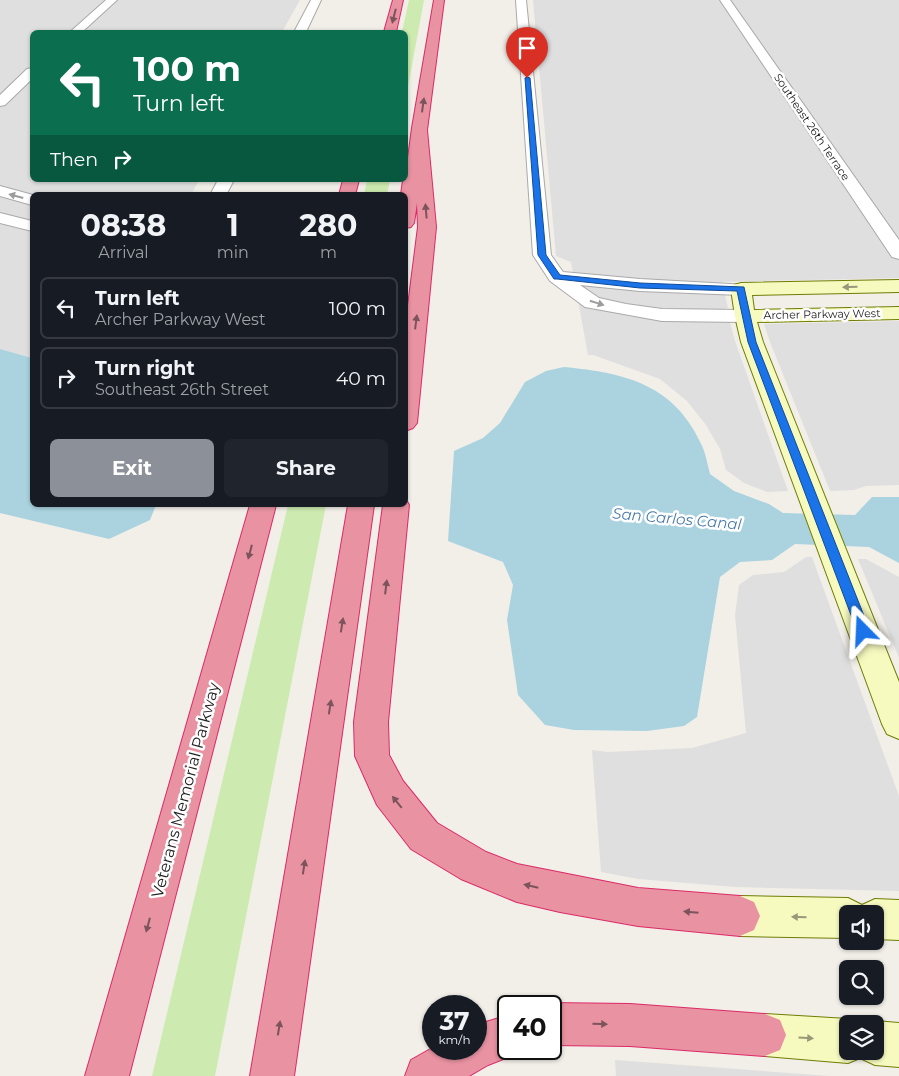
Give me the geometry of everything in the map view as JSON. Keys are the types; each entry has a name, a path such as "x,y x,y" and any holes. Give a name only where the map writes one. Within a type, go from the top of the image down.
{"highway":[{"path":"390,30 398,0"},
{"path":"408,203 439,0"},
{"path":"408,396 427,227 420,128"},
{"name":"Veterans Memorial Parkway","path":"107,1076 262,507"},
{"path":"272,1076 361,507"},
{"path":"396,507 371,722 372,756 390,793 424,836 474,866 517,882 560,893 638,907 740,916"},
{"path":"562,1024 630,1025 765,1035"},
{"path":"427,1076 454,1060"}],"street":[{"path":"78,30 112,0"},
{"path":"301,30 316,0"},
{"path":"521,0 542,255 557,277"},
{"name":"Southeast 26th Terrace","path":"726,0 899,253"},
{"path":"0,102 30,74"},
{"path":"0,192 30,200"},
{"path":"0,218 30,226"},
{"name":"Archer Parkway West","path":"557,277 640,285 741,289 899,286"},
{"name":"Archer Parkway West","path":"557,277 592,303 662,315 745,316 899,313"},
{"path":"741,289 745,316 752,342 899,724"},
{"path":"740,916 839,918"},
{"path":"884,919 899,920"},
{"path":"765,1035 839,1040"},
{"path":"884,1044 899,1045"}],"shaded area":[{"path":"0,0 300,0 283,30 30,30 30,182 198,182 193,192 30,192 30,357 0,349"},
{"path":"533,0 899,0 899,278 722,282 728,308 725,308 735,341 788,491 767,492 744,483 726,470 720,449 706,425 687,401 660,379 593,355 588,355 571,262 556,256"},
{"path":"899,321 899,485 866,486 854,490 830,491 764,324"},
{"path":"806,557 812,557 899,796 899,891 735,887 638,879 601,872 592,750 608,752 692,748 746,733 735,615 739,585 753,575 784,572"},
{"path":"858,559 866,559 899,577 899,658"},
{"path":"615,1060 830,1076 616,1076"}],"green space":[{"path":"409,0 424,0 408,87 408,30 402,30"},
{"path":"367,182 390,182 388,192 365,192"},
{"path":"288,507 326,507 215,1076 152,1076"}],"water":[{"path":"0,349 30,357 30,507 155,507 150,520 109,539 0,513"},
{"name":"San Carlos Canal","path":"564,367 608,373 629,379 647,386 664,396 679,410 692,427 703,448 710,474 734,491 769,504 783,513 855,515 872,497 899,497 899,563 869,547 795,544 772,560 740,562 720,577 697,717 684,726 647,731 574,730 545,725 518,695 507,620 513,585 503,562 448,541 454,451 483,438 500,423 525,382 546,371"}],"route":[{"path":"527,78 542,255 557,277 640,285 741,289 745,316 752,342 863,631"}]}
